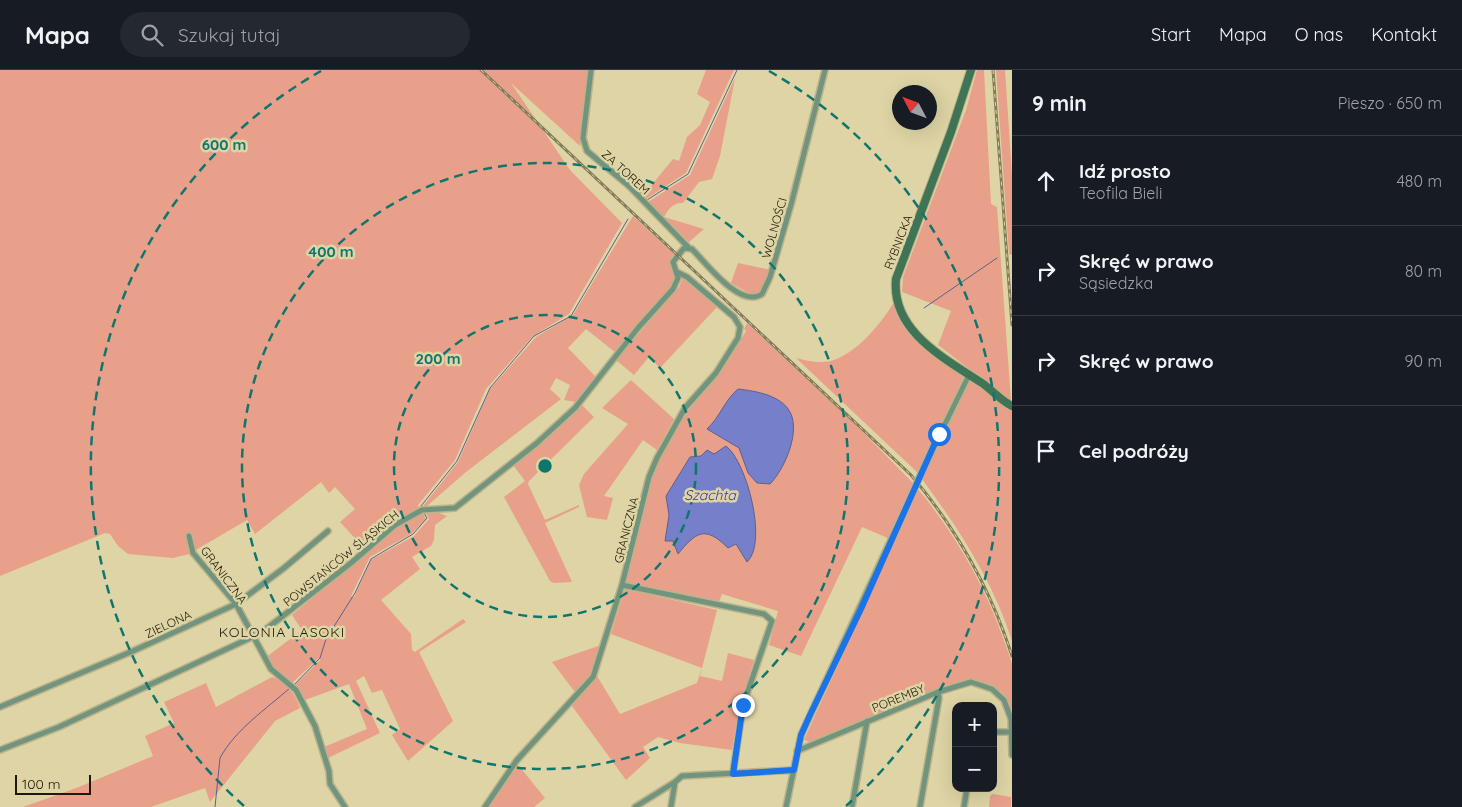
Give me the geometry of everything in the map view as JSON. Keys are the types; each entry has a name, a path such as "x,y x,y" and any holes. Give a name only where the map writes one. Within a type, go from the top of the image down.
{"street":[{"name":"ZA TOREM","path":"591,70 583,138 587,150 629,186 686,247"},
{"name":"WOLNOŚCI","path":"686,247 725,284 744,295 758,297 765,291 802,166 825,70"},
{"name":"RYBNICKA","path":"971,70 951,132 896,279 896,302 916,336 1012,406"},
{"name":"POWSTAŃCÓW ŚLĄSKICH","path":"0,750 59,727 252,637 294,609 395,524 422,510 455,508 552,430 575,408 638,328 673,289 678,278 673,262 686,247"},
{"name":"GRANICZNA","path":"485,807 517,760 593,677 622,585 649,477 657,458 685,408 716,373 740,334 739,324 734,317 687,277 677,272"},
{"path":"786,807 799,742 810,715 893,538 923,469 969,375"},
{"name":"ZIELONA","path":"0,707 124,655 236,604 284,568 328,531"},
{"name":"GRANICZNA","path":"189,536 193,553 236,604 252,637 271,669 296,690 315,726 329,771 330,784 345,807"},
{"path":"622,585 764,614 772,621 743,705 733,774"},
{"path":"938,692 971,682 992,689 1000,695 1007,706 1011,719 1012,755"},
{"name":"POREMBY","path":"798,751 858,724 938,692 939,698 920,807"},
{"path":"852,807 867,721"},
{"path":"858,724 866,731"},
{"path":"997,732 1011,732"},
{"path":"799,742 813,744"},
{"path":"635,807 682,776 689,774 733,774 794,770"},
{"path":"671,807 675,782"},
{"path":"964,807 966,792"}],"shaded area":[{"path":"0,70 589,70 580,146 511,83 570,170 622,223 569,314 533,336 486,389 455,460 418,505 419,508 399,519 364,548 340,522 355,509 335,487 329,493 321,482 255,534 247,520 189,554 173,558 128,554 118,546 110,534 105,533 0,576"},
{"path":"706,70 734,70 686,173 646,199 632,185 650,187 673,159 679,161 687,137 700,125 710,102 697,94"},
{"path":"977,70 984,70 991,204 997,207 1011,401 938,345 951,311 902,292 903,277 966,110"},
{"path":"996,70 1005,70 1012,175 1012,255 1009,254"},
{"path":"735,78 720,156 712,179 699,182 683,203 672,207 664,217 704,229 689,242 648,202 690,175"},
{"path":"633,216 674,254 669,261 675,279 666,294 616,353 586,329 568,348 596,377 576,402 564,400 570,385 556,378 550,389 561,399 466,472 427,506 423,506 458,462 490,389 536,337 573,315"},
{"path":"738,263 771,270 760,293 752,295 731,283"},
{"path":"683,278 718,306 660,368 649,357 634,375 616,360 679,287"},
{"path":"894,302 903,325 911,336 964,376 918,473 796,358 820,362 842,357 872,332"},
{"path":"747,323 855,424 914,484 890,539 862,527 801,656 769,645 778,611 722,594 719,602 627,583 626,577 652,473 680,421 727,363 746,331 744,329"},
{"path":"971,379 1012,410 1012,641 995,597 974,556 922,479 939,440"},
{"path":"631,380 674,419 657,450 643,440 604,496 613,498 607,520 587,517 579,485 584,474 628,424 602,408"},
{"path":"581,404 594,417 528,484 545,520 579,505 579,507 545,523 572,582 554,583 550,581 504,497 525,481 513,465 571,416"},
{"path":"917,488 943,522 967,559 987,598 1012,664 1012,710 1003,693 988,684 970,679 941,687 810,742 804,740"},
{"path":"431,510 447,516 435,525 434,540 431,546 412,557 420,569 381,600 411,634 412,650 415,652 463,619 466,622 419,652 453,721 408,761 392,735 400,729 382,690 372,693 364,676 356,681 380,733 328,758 324,747 367,729 349,684 305,700 294,686 320,660 320,657 291,684 271,668 265,658 302,630 292,615 397,527 423,513 426,519 411,534 370,557 351,596 354,597 371,560 414,536 429,519 426,512"},
{"path":"625,589 717,610 700,676 722,681 728,653 754,660 740,704 732,750 680,743 658,737 643,747 650,758 626,780 572,706 597,676 620,714 697,683 702,668 611,634"},
{"path":"601,645 590,679 586,685 575,692 552,662"},
{"path":"272,677 286,685 300,708 275,721 210,802 205,788 151,807 23,807 79,787 153,756 145,736 174,723 164,702 206,683 216,707"},
{"path":"519,766 545,798 534,807 489,807 503,781"},
{"path":"993,794 1011,797 1011,807 989,807 990,796"}],"water":[{"path":"738,389 774,398 786,406 793,420 792,440 789,450 781,470 770,484 757,483 748,473 739,448 707,429"},
{"name":"Szachta","path":"726,446 734,455 741,468 752,503 756,538 753,552 747,562 736,544 728,548 713,536 701,534 690,541 678,554 673,541 665,541 669,515 666,496 690,457 701,456 707,450 714,454"}],"waterway":[{"path":"647,200 688,174 737,70"},
{"path":"422,508 421,506 457,461 490,388 534,336 571,316 628,219"},
{"path":"924,308 997,258"},
{"path":"294,685 320,658 326,639 355,593 371,559 413,534 427,518 424,513"},
{"path":"215,807 220,758 226,748 242,729 290,688"}],"railway":[{"path":"481,70 911,475 943,516 983,584 994,607 1012,656"},
{"path":"993,70 1012,325"}],"district":[{"name":"KOLONIA LASOKI","path":"282,632"}],"route":[{"path":"743,705 733,774 786,769 794,770 801,735 861,609 939,434"}]}
